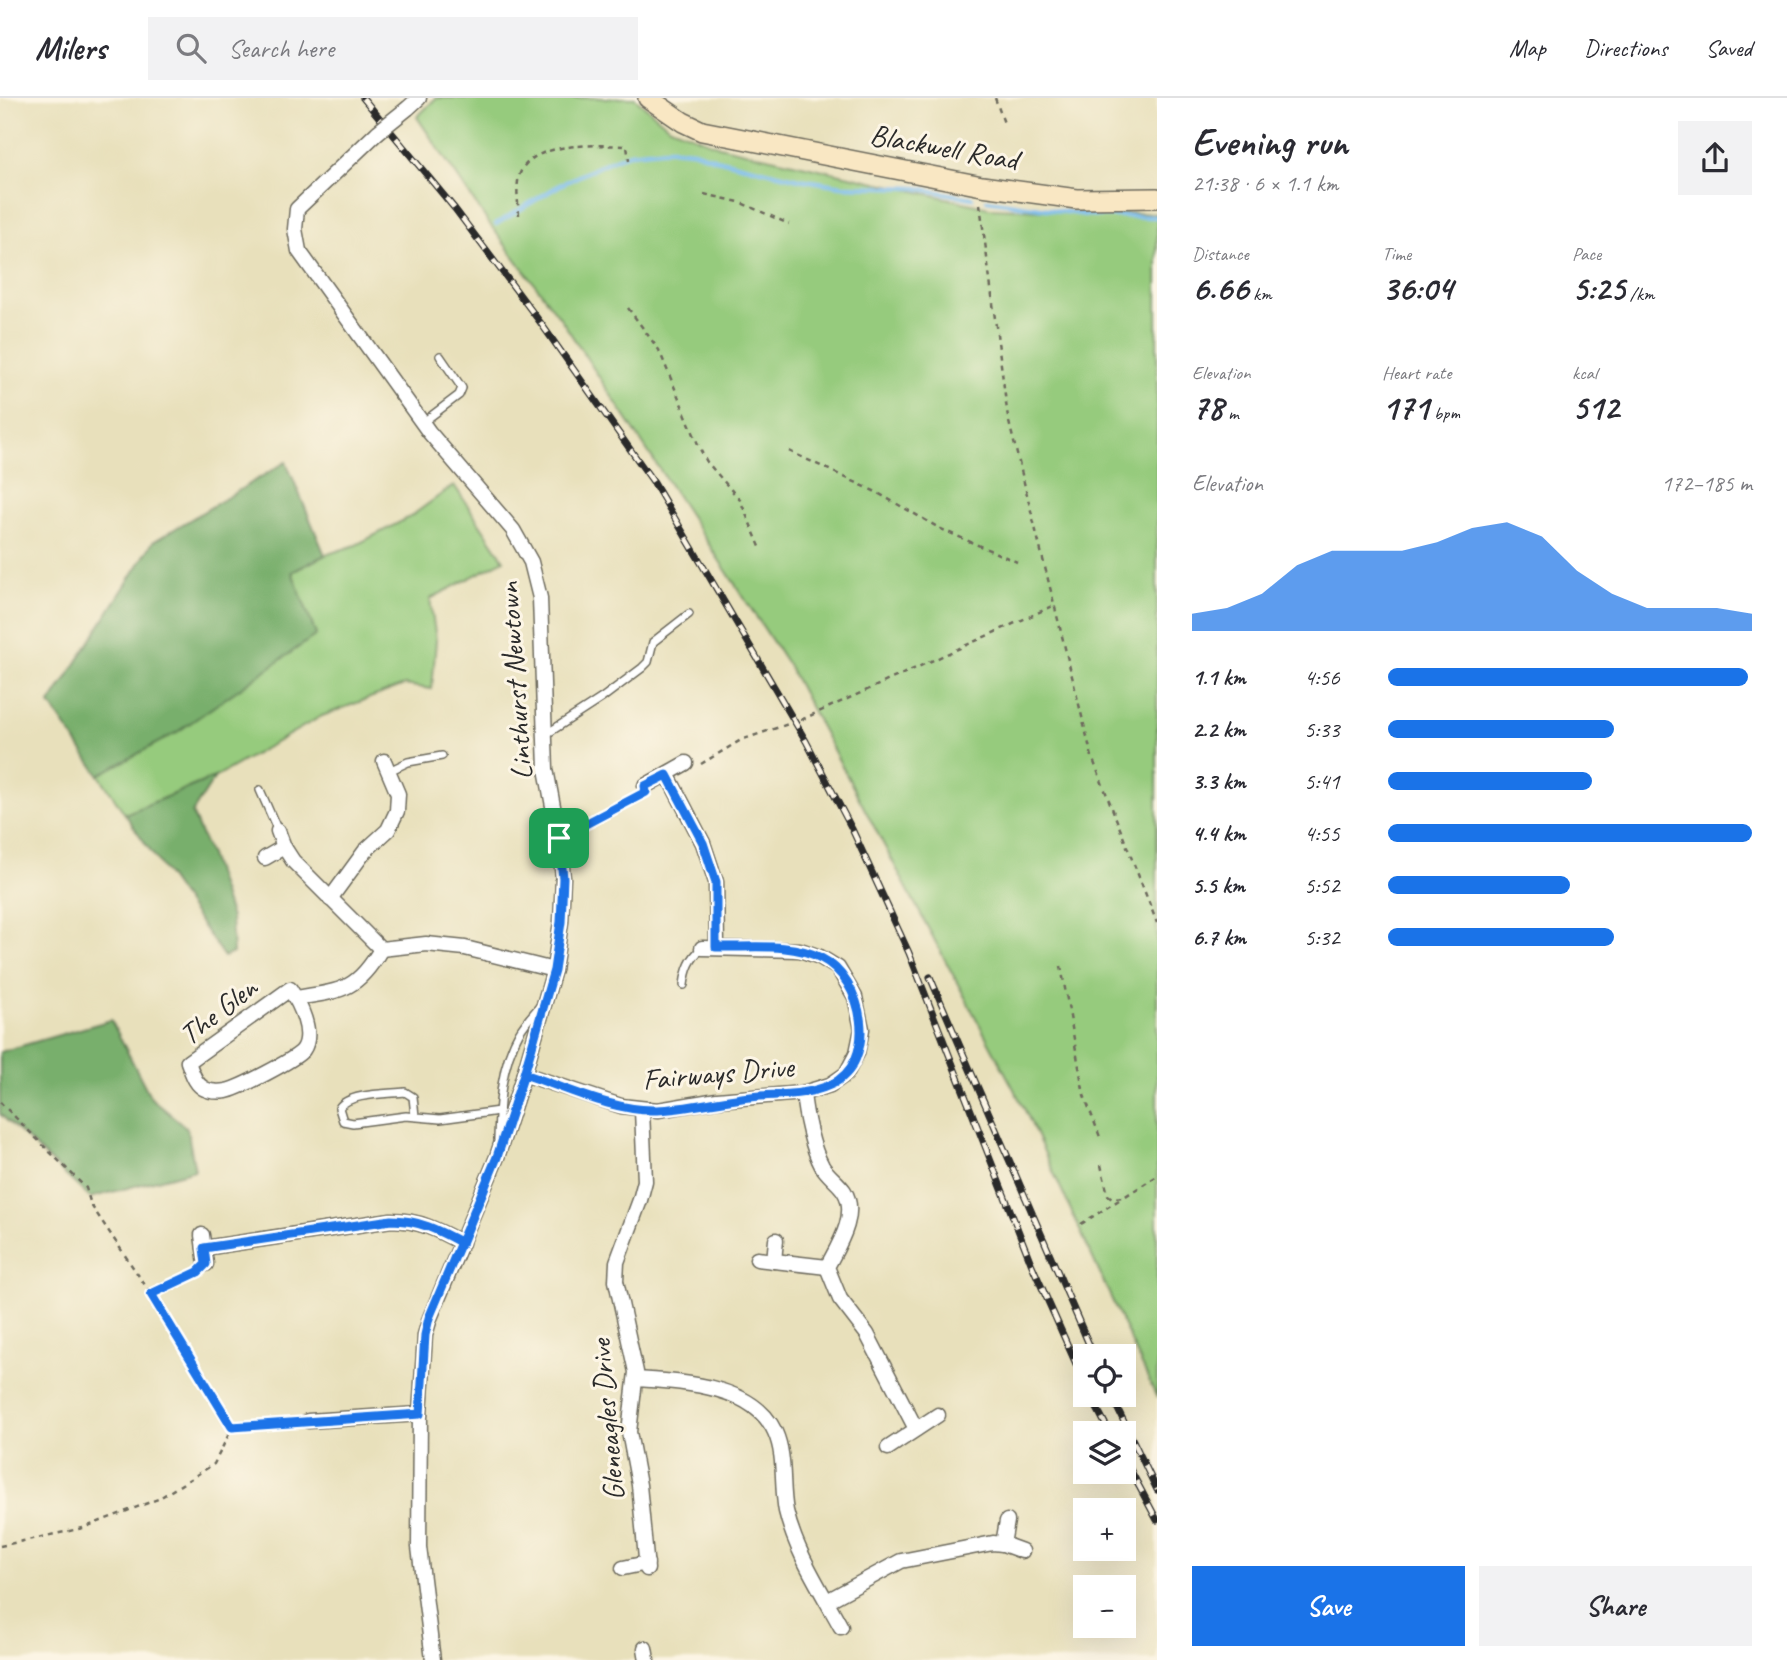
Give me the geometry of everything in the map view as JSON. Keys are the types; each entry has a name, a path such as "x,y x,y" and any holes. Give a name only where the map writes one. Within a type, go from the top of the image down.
{"street":[{"name":"Blackwell Road","path":"648,98 683,122 702,131 982,186 1077,199 1157,198"},
{"name":"Linthurst Newtown","path":"413,103 378,132 297,209 295,229 299,251 422,422 513,530 531,562 540,597 546,769 559,838 563,878 561,922 554,970 524,1074 497,1157 429,1318 425,1335 420,1414 419,1547 433,1660"},
{"path":"645,786 686,763"},
{"path":"330,899 365,851 388,830 397,811 398,794 387,766"},
{"path":"667,775 703,843 716,882 709,948"},
{"path":"278,831 293,861 381,949 426,944 465,948 554,970"},
{"path":"265,858 284,847"},
{"name":"Fairways Drive","path":"524,1074 621,1107 658,1110 717,1100 803,1093 830,1085 846,1074 858,1053 862,1029 855,997 838,968 820,957 800,950 709,948"},
{"name":"The Glen","path":"295,998 346,987 360,979 381,949"},
{"name":"The Glen","path":"290,989 295,998 305,1022 307,1039 303,1050 229,1091 208,1091 201,1087 188,1062 290,989"},
{"path":"803,1093 820,1163 827,1175 844,1191 849,1206 842,1240 827,1266"},
{"name":"Gleneagles Drive","path":"623,1568 647,1566 639,1485 629,1432 636,1379 616,1281 617,1262 645,1181 642,1110"},
{"path":"206,1264 203,1242 391,1220 407,1220 427,1225 462,1243"},
{"path":"774,1261 776,1240"},
{"path":"757,1259 827,1266"},
{"path":"827,1266 840,1299 867,1334 916,1429"},
{"path":"636,1379 684,1382 721,1391 737,1397 761,1414 775,1432 781,1457 786,1511 800,1553 841,1627"},
{"path":"308,1421 420,1414"},
{"path":"888,1448 937,1415"},
{"path":"1003,1544 1007,1521"},
{"path":"827,1601 901,1561 993,1543 1023,1551"}],"lane":[{"path":"422,422 459,395 461,388 440,356"},
{"path":"545,735 642,668 648,662 653,642 689,614"},
{"path":"387,766 442,756"},
{"path":"260,790 278,831"},
{"path":"684,985 686,969 693,956 709,948"},
{"path":"497,1157 504,1073 519,1032 545,997"},
{"path":"415,1116 413,1097 405,1092 350,1098 339,1108 340,1118 347,1123 415,1116 440,1119 499,1111"}],"path":[{"path":"995,98 1004,126"},
{"path":"519,215 521,172 531,157 546,150 606,145 627,146 629,161"},
{"path":"982,186 979,199 1008,418 1092,757 1157,923"},
{"path":"704,194 739,202 789,224"},
{"path":"628,308 659,350 700,449 707,462 740,500 761,549"},
{"path":"789,451 876,492 941,529 1017,562"},
{"path":"686,763 691,770 741,740 810,716 1055,605"},
{"path":"559,838 646,792 645,786"},
{"path":"1061,966 1084,1095 1100,1136"},
{"path":"0,1102 86,1188 91,1205 151,1294 232,1427"},
{"path":"1101,1165 1108,1195 1112,1198 1124,1197 1157,1176"},
{"path":"1081,1224 1119,1200"},
{"path":"151,1294 198,1272 206,1264"},
{"path":"232,1427 308,1421"},
{"path":"0,1546 83,1528 158,1499 214,1464 232,1427"}],"green space":[{"path":"436,98 635,98 668,126 719,146 989,208 1157,214 1157,1398 1136,1352 1136,1344 1132,1344 1024,1108 788,665 561,319 488,222 417,117"},
{"path":"286,462 325,555 292,572 316,635 176,733 99,775 50,704 153,542"},
{"path":"454,485 504,560 430,599 436,640 432,689 404,685 322,716 215,777 125,814 99,775 316,635 292,572 325,555 356,545 410,517"},
{"path":"215,777 192,813 210,855 231,918 233,953 224,957 125,814"},
{"path":"111,1020 151,1098 187,1128 195,1170 90,1198 0,1114 0,1052"}],"waterway":[{"path":"496,224 560,185 610,161 630,153 670,149 693,151 799,179 842,186 916,188 972,198"},
{"path":"987,200 1086,215 1157,217"}],"railway":[{"path":"363,98 455,209 540,322 654,483 806,741 852,829 909,953 1031,1263 1073,1357"},
{"path":"930,977 1089,1344"},
{"path":"1096,1407 1104,1421"},
{"path":"1117,1407 1157,1490"},
{"path":"1136,1481 1157,1520"}],"route":[{"path":"559,838 563,878 561,922 554,970 497,1157 462,1243 427,1225 407,1220 391,1220 204,1248 206,1264 198,1272 151,1294 232,1427 420,1414 425,1335 429,1318 462,1243 497,1157 524,1074 621,1107 658,1110 717,1100 803,1093 830,1085 846,1074 858,1053 862,1029 860,1013 855,997 838,968 820,957 800,950 716,947 716,882 703,843 667,775 645,786 646,792 559,838"}]}
